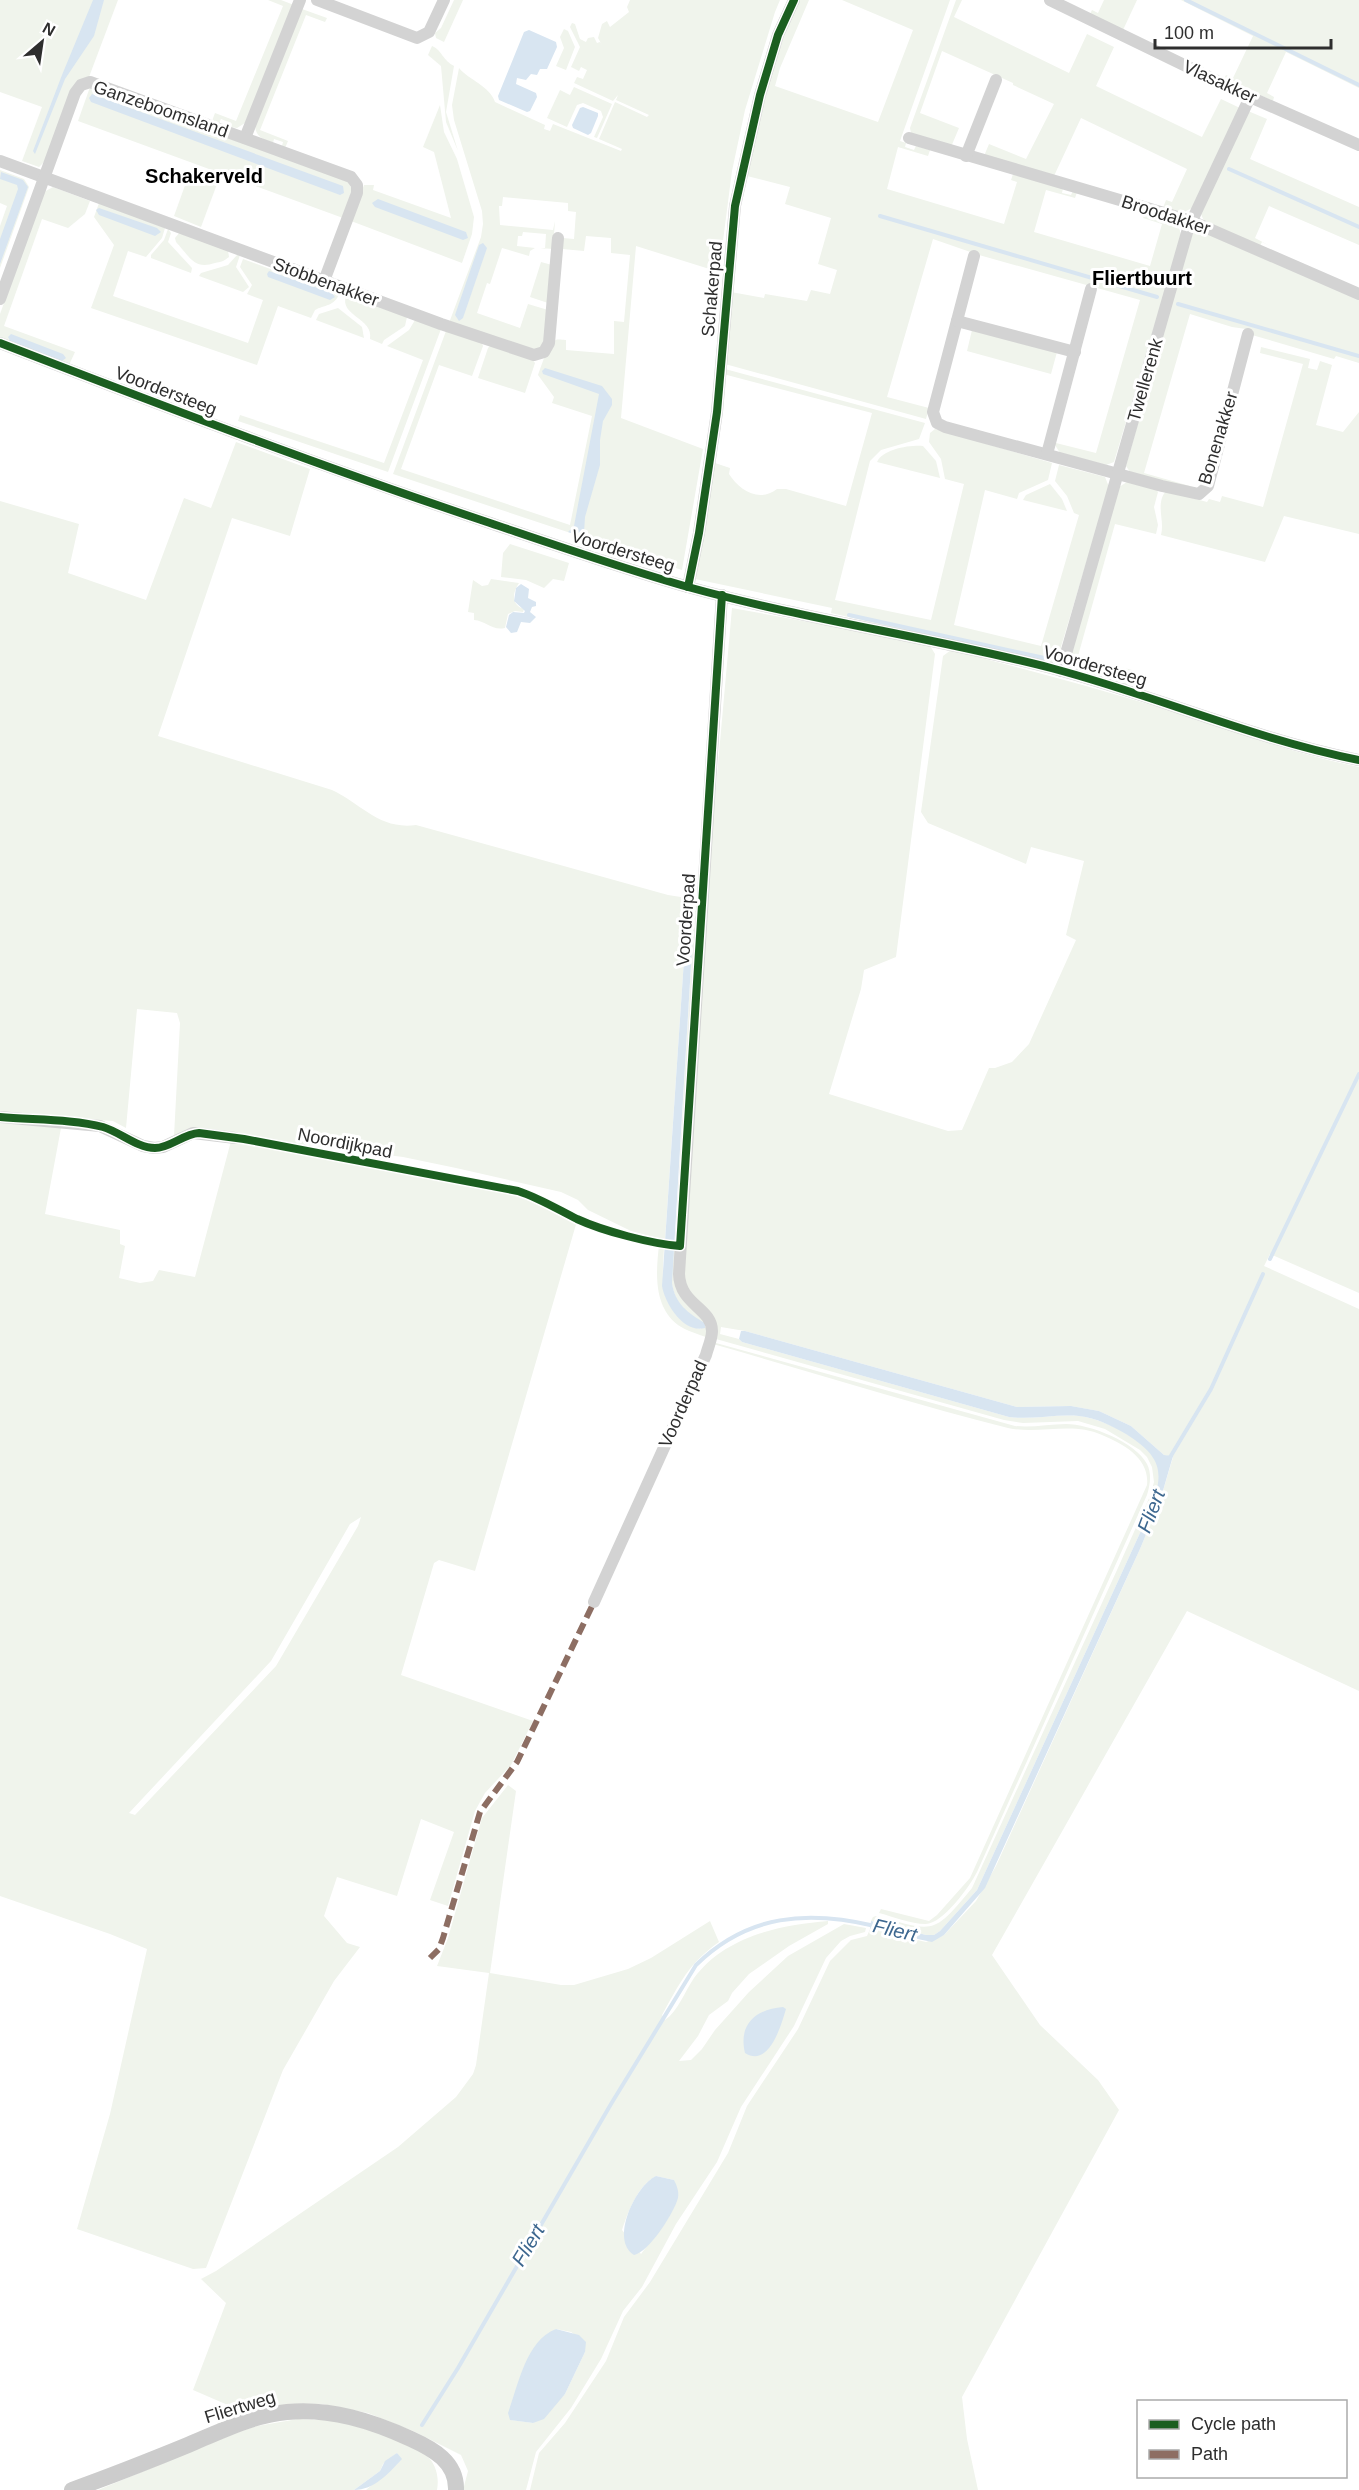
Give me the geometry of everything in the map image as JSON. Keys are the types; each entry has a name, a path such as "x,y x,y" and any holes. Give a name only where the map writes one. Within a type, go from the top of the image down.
{"main road":[{"name":"Fliertweg","path":"72,2490 245,2421 285,2412 313,2411 373,2422 431,2448 442,2456 450,2468 456,2482 456,2490"},
{"path":"442,2490 450,2468"}],"street":[{"path":"245,138 300,0"},
{"path":"317,0 417,38 429,32 444,0"},
{"name":"Schakerpad","path":"688,587 717,412 735,206 760,95 778,35 794,0"},
{"name":"Vlasakker","path":"1050,0 1250,97 1359,145"},
{"path":"966,156 996,80"},
{"name":"Ganzeboomsland","path":"0,299 75,93 87,83 99,84 347,175 355,182 356,196 324,281"},
{"name":"Twellerenk","path":"1061,671 1191,220 1250,97"},
{"name":"Broodakker","path":"909,138 1191,220 1359,294"},
{"name":"Stobbenakker","path":"0,161 441,324 537,355 545,351 549,343 558,237"},
{"name":"Bonenakker","path":"974,256 933,412 935,420 941,426 1195,494 1204,492 1208,486 1248,334"},
{"path":"1047,454 1091,289"},
{"path":"957,321 1075,352"},
{"name":"Voordersteeg","path":"0,343 375,485 574,552 688,587 940,641 1061,671 1316,751 1359,760"},
{"name":"Voorderpad","path":"594,1602 706,1355 712,1335 708,1318 685,1296 680,1287 679,1274 722,595"},
{"path":"0,1118 100,1126 143,1146 154,1148 163,1147 193,1133 235,1138"}],"shaded area":[{"path":"0,0 118,0 89,77 45,161 39,167 22,161 42,107 0,92"},
{"path":"268,0 281,0 294,5 245,123 237,128 230,127 231,123 221,119 219,123 212,121 215,113 236,121 283,6"},
{"path":"454,0 463,0 444,42 436,38 435,33 441,28"},
{"path":"630,0 780,0 745,110 732,171 719,272 636,246 621,418 703,449 682,570 393,474 446,331 482,343 483,346 472,376 439,365 401,469 570,525 592,416 552,403 554,397 538,375 548,350 557,340 566,340 566,350 614,354 614,321 624,322 630,255 611,253 611,238 586,236 584,251 562,249 563,238 574,239 576,212 568,211 568,203 503,197 502,206 499,206 500,225 553,230 555,221 553,249 545,248 546,234 523,232 522,236 518,236 517,246 535,248 530,251 529,256 502,248 477,313 520,328 528,304 548,310 545,343 538,350 449,323 481,237 483,224 482,211 454,120 452,105 459,68 484,87 495,102 545,125 544,129 550,131 553,124 621,151 622,149 599,139 615,102 647,117 649,115 616,100 618,95 613,101 574,83 577,77 583,79 587,70 581,67 579,71 571,67 580,47 570,27 572,23 575,24 580,39 586,42 588,38 594,37 597,43 600,42 602,45 598,38 602,24 607,21 610,27 629,12 627,7"},
{"path":"799,0 809,0 780,68 775,86 878,122 913,30 842,0 950,0 900,141 906,143 905,147 914,150 916,146 930,150 928,156 898,147 887,189 1004,224 1017,182 1011,180 1013,174 1063,188 1062,193 1071,195 1073,191 1077,192 1075,198 1046,190 1034,232 1150,266 1162,224 1143,218 1146,212 1169,219 1178,226 1181,237 1114,462 1106,465 1060,453 1055,445 1056,443 1096,453 1140,300 979,255 933,239 887,397 929,408 926,419 725,364 731,292 764,298 765,294 807,301 811,290 830,294 837,270 818,264 831,218 785,204 790,187 747,176 775,64"},
{"path":"956,0 962,0 954,17 1069,73 1087,34 1114,47 1096,86 1202,137 1221,99 1240,108 1192,208 1182,213 1163,208 1166,200 1172,202 1187,169 1081,118 1054,176 984,156 989,144 1026,159 1054,104 942,51 920,113 959,128 951,147 911,133 910,128"},
{"path":"1104,0 1137,0 1123,30 1090,14 1092,10 1098,13"},
{"path":"1181,0 1359,0 1359,88 1286,52 1267,93 1274,97 1273,101 1224,79 1226,75 1233,78 1253,36"},
{"path":"302,9 327,18 325,22 306,15 260,130 288,141 285,148 282,146 283,142 274,139 273,143 261,137 255,126"},
{"path":"564,29 568,31 575,47 566,70 556,66 564,48 560,37"},
{"path":"432,46 454,66 446,112 458,151 446,122 441,66 428,55"},
{"path":"90,87 347,180 352,189 343,218 78,121"},
{"path":"574,87 612,104 597,138 594,137 603,117 601,111 583,103 577,105 567,127 547,118 560,90 570,95"},
{"path":"440,105 444,132 457,159 474,217 472,234 462,263 351,221 364,185 374,185 373,190 451,218 434,152 423,147"},
{"path":"1248,111 1267,119 1250,159 1359,207 1359,245 1269,206 1255,238 1272,247 1262,242 1260,246 1204,221 1200,212"},
{"path":"192,166 220,176 201,227 174,216"},
{"path":"0,170 24,179 29,187 0,268 0,226 7,206 0,203"},
{"path":"53,187 90,201 85,214 68,228 42,219 4,326 75,352 69,365 0,338 0,314 44,192"},
{"path":"99,203 165,228 162,238 146,257 128,251 113,296 248,343 263,300 247,294 252,285 240,267 243,259 339,294 332,303 315,310 311,318 278,306 257,365 91,308 114,245 94,217"},
{"path":"168,229 171,233 168,242 192,268 191,273 151,258 164,240"},
{"path":"1199,229 1359,298 1359,363 1336,356 1334,359 1252,335 1253,330 1232,327 1190,314 1144,473 1190,486 1190,488 1130,472 1126,466 1191,235"},
{"path":"180,232 228,250 229,257 208,265 193,261 176,242 175,238"},
{"path":"238,254 240,255 236,267 249,287 243,292 199,276 201,273 228,265"},
{"path":"541,262 552,265 548,303 530,297"},
{"path":"349,295 407,317 405,326 384,340 382,344 370,339 367,326 347,308 346,296"},
{"path":"338,308 362,327 364,338 316,320 319,314"},
{"path":"415,320 441,329 388,472 238,421 240,415 384,463 423,360 387,346 409,330"},
{"path":"972,330 1057,352 1051,374 967,351"},
{"path":"491,345 532,359 535,363 525,393 478,378"},
{"path":"1261,347 1310,359 1308,368 1317,370 1320,361 1332,365 1316,425 1343,432 1359,412 1359,534 1284,516 1265,562 1161,535 1161,501 1166,491 1207,502 1209,499 1220,502 1222,496 1263,507 1303,364 1260,353"},
{"path":"725,369 925,423 919,439 881,450 870,461 835,600 931,620 964,484 945,479 941,459 929,442 930,433 935,429 1052,463 1048,480 1019,493 1017,499 985,490 954,625 1041,646 1079,515 1074,513 1067,496 1055,481 1059,465 1105,477 1109,487 1057,660 1048,663 831,613 832,608 695,579 715,463 730,468 729,474 733,480 750,493 763,495 777,489 786,489 846,506 872,413 727,375 724,374"},
{"path":"236,442 310,469 290,536 232,518 158,736 332,790 371,815 391,824 416,825 668,895 700,900 675,1243 693,930 686,930 665,1240 631,1231 588,1210 578,1200 561,1192 456,1168 403,1157 299,1144 213,1129 195,1129 174,1136 180,1023 177,1013 137,1009 126,1128 113,1121 0,1113 0,501 79,524 68,573 146,600 184,498 211,508"},
{"path":"923,446 936,461 940,478 877,462 890,451 904,447"},
{"path":"1127,482 1156,489 1158,492 1154,507 1158,525 1156,534 1115,524 1078,656 1132,670 1128,686 1073,669 1069,660 1119,487"},
{"path":"1050,484 1062,499 1067,511 1023,500 1026,495"},
{"path":"510,544 569,563 564,581 553,579 544,588 526,580 501,577 503,553"},
{"path":"491,579 519,583 514,598 517,605 524,609 523,612 515,611 508,614 505,628 496,628 474,620 474,613 468,612 473,580 482,586 488,585"},
{"path":"732,608 929,644 935,654 896,957 864,970 861,989 829,1094 948,1131 962,1130 989,1068 1012,1062 1029,1044 1076,940 1066,935 1084,861 1031,847 1026,864 928,823 921,812 943,656 951,650 1029,670 1158,707 1283,747 1359,767 1359,1293 1270,1254 1264,1266 1359,1309 1359,1691 1187,1611 992,1955 1040,2025 1098,2080 1119,2110 962,2397 967,2439 978,2490 530,2490 539,2453 565,2423 606,2361 624,2317 650,2282 728,2153 747,2106 798,2029 830,1961 851,1940 867,1936 870,1929 926,1942 944,1935 976,1901 996,1866 1140,1549 1160,1501 1173,1457 1164,1455 1131,1426 1099,1411 1071,1406 1017,1407 745,1331 721,1327 720,1334 742,1342 1009,1417 1079,1416 1100,1421 1136,1440 1154,1457 1158,1466 1159,1483 1150,1511 977,1890 934,1935 871,1921 876,1916 921,1927 931,1926 948,1915 972,1888 1117,1570 1154,1482 1152,1467 1147,1457 1140,1450 1105,1429 1078,1421 1023,1423 1004,1420 716,1339 689,1294 682,1272 708,876"},
{"path":"0,1123 61,1128 45,1214 120,1230 120,1244 125,1246 119,1278 140,1283 153,1281 159,1270 195,1277 231,1141 513,1192 541,1202 577,1221 475,1571 439,1560 434,1563 401,1675 533,1721 511,1765 485,1793 475,1811 448,1906 430,1900 454,1832 421,1819 397,1896 337,1877 324,1916 347,1943 360,1947 334,1981 283,2070 206,2268 193,2269 77,2229 110,2114 147,1949 0,1896","holes":["361,1517 358,1526 276,1666 135,1815 129,1813 271,1661 350,1524"]},
{"path":"659,1245 664,1247 663,1276 668,1303 681,1318 701,1329 695,1318 680,1304 674,1292 671,1268 675,1248 676,1276 704,1318 708,1338 678,1325 664,1308 657,1277"},
{"path":"713,1344 1015,1426 1066,1424 1087,1427 1133,1448 1149,1468 1150,1480 1147,1495 977,1872 955,1904 932,1923 914,1923 879,1913 881,1909 929,1921 970,1878 1147,1485 1144,1467 1127,1448 1090,1431 1067,1428 1020,1430 1008,1428"},
{"path":"508,1785 516,1791 490,1973 561,1985 574,1985 628,1969 651,1958 710,1921 719,1942 692,1966 662,2015 665,2020 678,2006 694,1978 721,1952 755,1935 791,1926 828,1921 828,1924 789,1946 749,1974 728,2001 709,2015 698,2036 679,2061 691,2060 749,1992 788,1956 844,1924 866,1928 865,1932 841,1941 826,1958 794,2026 741,2107 717,2162 676,2224 642,2287 623,2311 601,2359 571,2408 536,2452 526,2490 463,2490 468,2471 461,2455 413,2431 368,2413 312,2404 218,2424 215,2418 237,2409 193,2390 226,2303 201,2279 398,2147 456,2097 473,2074 489,1973 437,1966 448,1938 482,1818","holes":["656,2176 674,2180 669,2217 641,2254 622,2230 639,2192","556,2329 571,2332 585,2342 585,2352 565,2394 533,2423 511,2420 516,2393 527,2362"]},
{"path":"298,2419 345,2423 371,2430 413,2447 432,2462 437,2474 437,2490 366,2490 401,2460 397,2453 383,2464 380,2471 354,2490 98,2490 236,2433 257,2426"}],"water":[{"path":"93,0 104,0 94,36 65,79 35,154 33,151"},
{"path":"529,30 556,42 557,47 547,69 540,69 537,75 531,74 526,80 517,78 516,84 536,93 537,97 530,111 527,112 499,100 498,96 524,32"},
{"path":"92,94 343,186 344,193 340,195 91,102 89,98"},
{"path":"580,108 598,113 591,133 588,135 573,128 572,125"},
{"path":"1,172 23,180 28,187 0,264 0,239 18,189 17,185 0,179"},
{"path":"378,199 466,232 468,238 463,240 375,207 372,203"},
{"path":"99,208 157,228 161,232 155,236 99,215 96,210"},
{"path":"483,243 487,248 463,318 459,321 455,315 479,245"},
{"path":"269,271 332,293 335,297 330,300 268,277"},
{"path":"11,334 63,354 66,358 62,361 10,341 8,337"},
{"path":"545,368 602,386 612,399 612,405 603,421 600,465 585,517 584,533 587,539 568,532 574,526 599,394 543,374 542,371"},
{"path":"521,584 529,589 528,598 536,602 536,606 532,607 530,612 536,617 530,623 521,622 517,632 511,633 506,627 509,615 513,612 524,613 525,611 514,601 516,588"},
{"path":"690,929 693,932 672,1283 676,1297 683,1307 705,1323 705,1328 697,1329 683,1322 671,1309 662,1286 686,930"},
{"path":"741,1331 1017,1407 1071,1406 1099,1411 1131,1426 1164,1455 1173,1456 1160,1501 1140,1549 985,1888 944,1935 932,1942 870,1929 871,1921 934,1935 977,1890 1150,1511 1158,1486 1157,1466 1147,1450 1138,1442 1098,1420 1070,1416 1009,1417 742,1342 739,1339"},
{"path":"783,2007 786,2009 773,2043 761,2055 753,2056 745,2053 744,2034 751,2020 765,2011"},
{"path":"656,2176 674,2180 678,2189 678,2198 672,2213 660,2231 647,2247 634,2255 627,2248 624,2238 628,2213 641,2190 648,2181"},
{"path":"556,2329 579,2335 586,2342 585,2352 565,2394 544,2419 533,2423 510,2420 508,2413 530,2353 537,2343"},
{"path":"397,2453 402,2459 386,2475 375,2484 354,2490 380,2471 385,2461"}],"waterway":[{"path":"1186,0 1359,85"},
{"path":"1229,169 1359,227"},
{"path":"880,216 1157,297"},
{"path":"1178,304 1359,356"},
{"path":"849,615 1049,659"},
{"name":"Fliert","path":"1270,1259 1359,1074"},
{"name":"Fliert","path":"1169,1459 1211,1389 1263,1274"},
{"name":"Fliert","path":"422,2425 458,2368 611,2104 696,1965 736,1935 780,1920 826,1918 875,1926"}],"marked path":[{"path":"430,1958 439,1949 443,1938 480,1812 517,1762 594,1602"}],"cycle path":[{"path":"688,587 699,533 717,412 735,206 760,95 778,35 794,0"},
{"path":"0,343 367,481 638,572 733,599 1051,668 1281,741 1359,760"},
{"name":"Noordijkpad","path":"0,1117 91,1124 109,1129 135,1143 155,1148 199,1133 244,1139 518,1191 600,1228 642,1240 680,1246 722,595"}],"district":[{"name":"Schakerveld","path":"204,176"},
{"name":"Fliertbuurt","path":"1142,278"}]}
